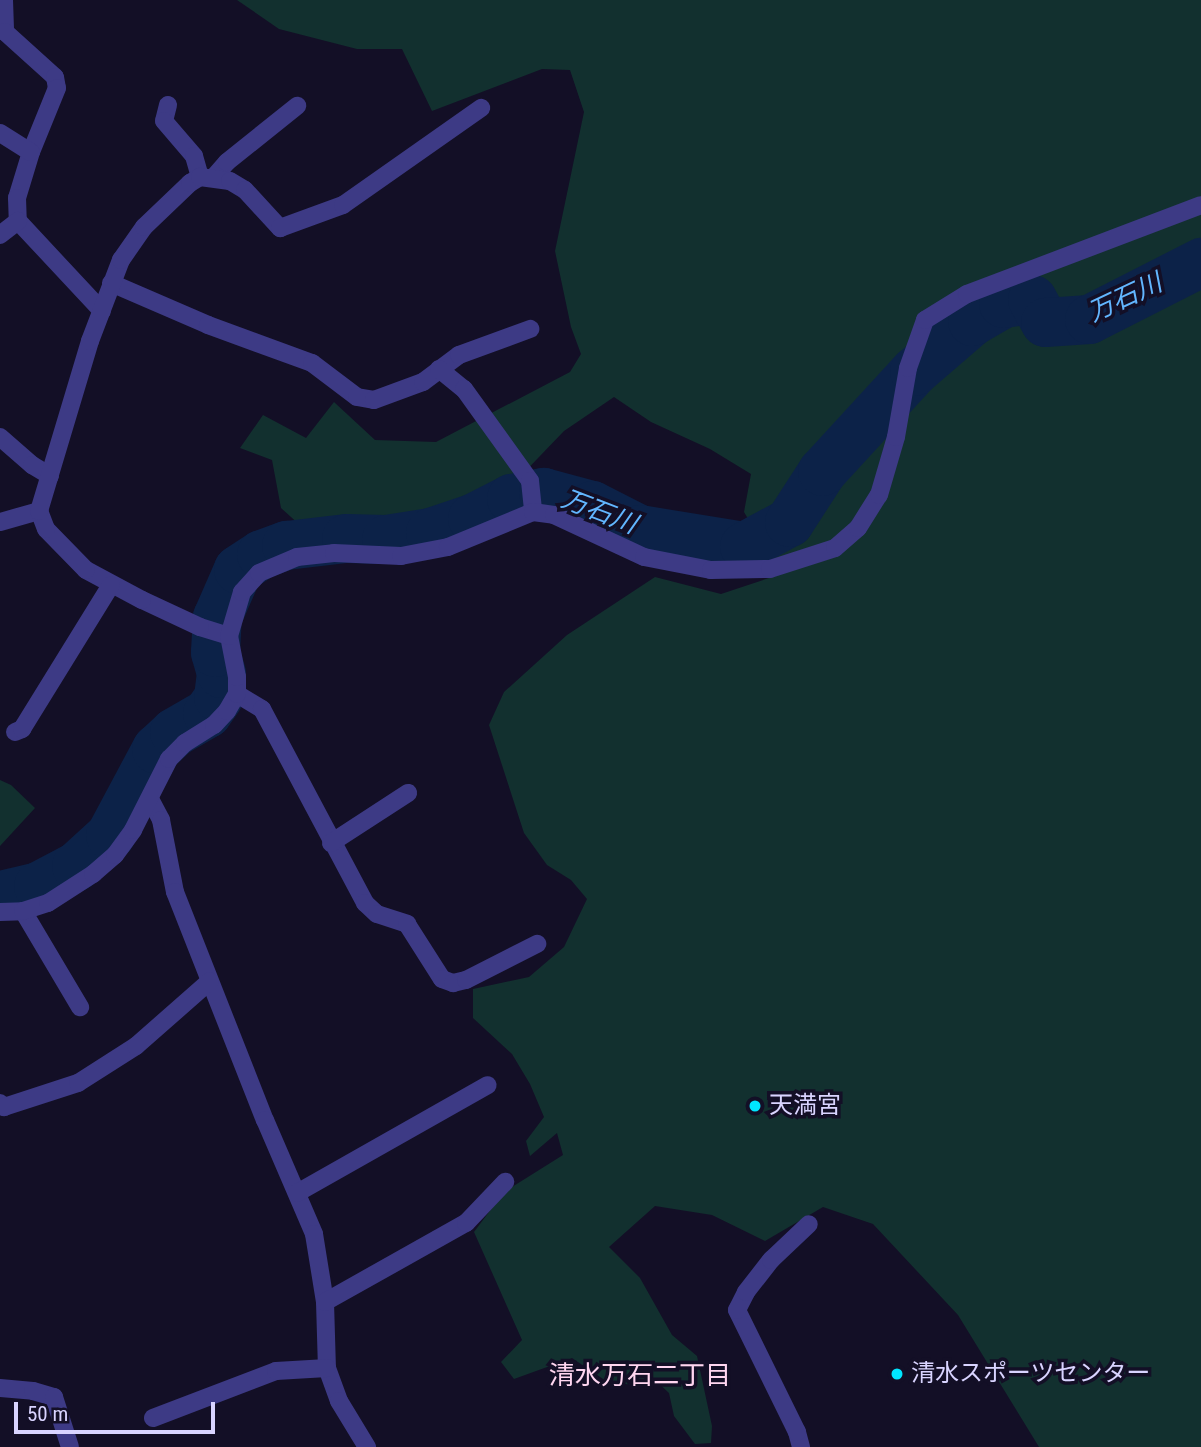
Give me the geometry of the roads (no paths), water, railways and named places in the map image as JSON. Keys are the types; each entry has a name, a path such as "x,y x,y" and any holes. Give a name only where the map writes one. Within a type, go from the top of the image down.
{"street":[{"path":"4,0 5,32 55,77 57,88 31,152 17,198 18,221 102,311"},
{"path":"168,105 164,121 194,156 207,177 230,181 245,190 280,228 343,205 481,108"},
{"path":"225,636 111,585 86,570 46,529 39,511 111,283 121,260 144,227 297,106"},
{"path":"0,133 31,152"},
{"path":"0,912 23,911 48,902 93,874 115,855 133,830 169,759 185,743 214,725 227,711 237,694 237,677 225,636 242,592 259,573 297,557 334,553 401,556 448,547 532,509 554,515 644,556 711,570 770,569 835,548 858,528 879,495 896,437 908,368 925,320 967,294 1201,205"},
{"path":"0,235 18,221"},
{"path":"111,283 208,324 312,363 357,397 374,400 423,382 459,355 530,329"},
{"path":"439,369 464,389 530,481 532,509"},
{"path":"0,437 32,465 50,476"},
{"path":"0,522 39,511"},
{"path":"15,732 22,729 111,585"},
{"path":"237,694 262,709 365,903 377,914 407,924 442,979 453,983 466,980 537,944"},
{"path":"331,843 408,793"},
{"path":"149,799 161,820 175,892 314,1234 325,1302 327,1368 339,1401 368,1447"},
{"path":"23,911 80,1007"},
{"path":"1,1107 78,1083 136,1046 210,981"},
{"path":"297,1193 488,1085"},
{"path":"325,1302 466,1223 505,1182"},
{"path":"801,1447 797,1432 737,1310 746,1292 771,1260 809,1224"},
{"path":"153,1418 276,1371 327,1368"},
{"path":"0,1388 54,1396 70,1447"}],"waterway":[{"name":"万石川","path":"0,895 38,886 76,866 110,835 156,749 174,732 207,713 218,697 221,673 215,652 217,617 238,569 261,554 286,545 346,538 386,539 430,532 472,518 511,498 543,492 592,505 639,529 744,546 789,522 822,471 914,371 972,321 1003,303 1032,299 1045,322 1089,319 1201,262"}],"place":[{"name":"天満宮","path":"755,1106"},
{"name":"清水スポーツセンター","path":"897,1374"}],"district":[{"name":"清水万石二丁目","path":"640,1376"}]}
